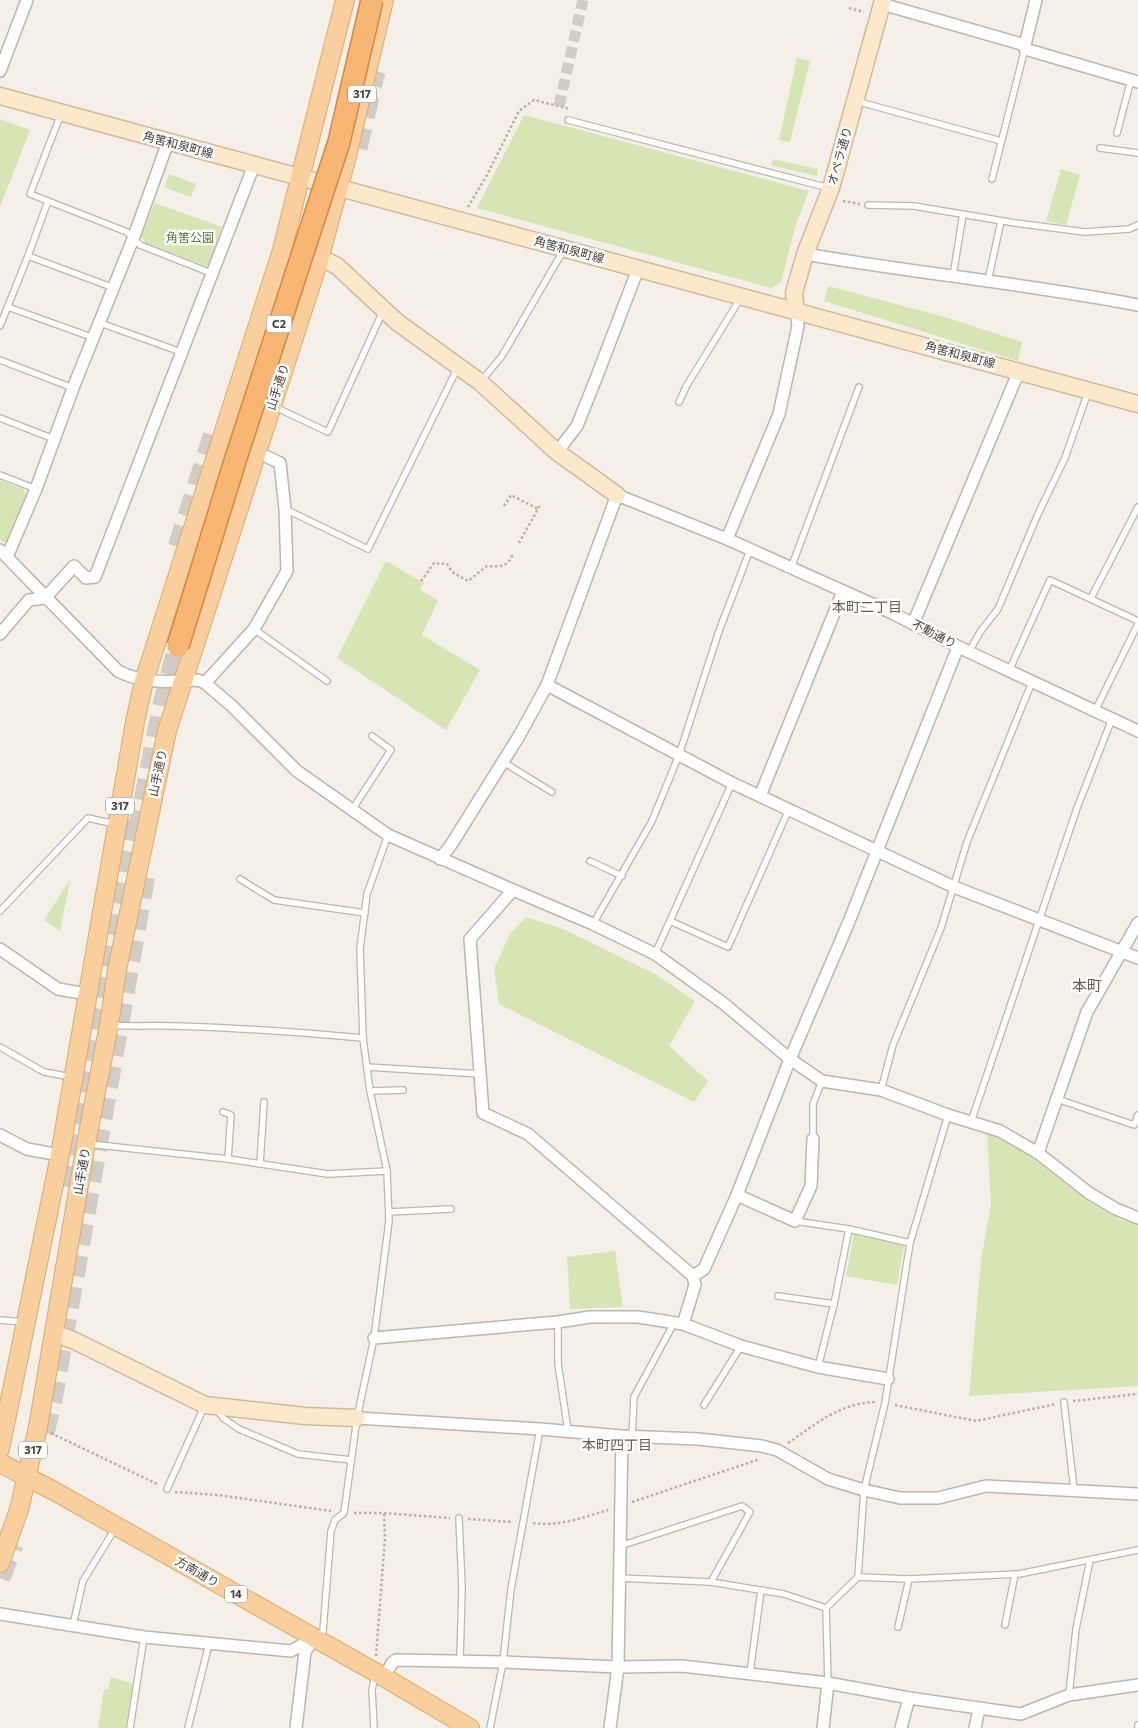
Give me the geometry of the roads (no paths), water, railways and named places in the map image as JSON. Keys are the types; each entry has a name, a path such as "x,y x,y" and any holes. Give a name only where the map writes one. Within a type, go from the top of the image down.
{"highway":[{"name":"C2","path":"360,0 329,139 173,644 235,461 338,142 372,0"}],"main road":[{"name":"山手通り","path":"0,1449 60,1155 135,722 144,681 282,250 345,0"},
{"name":"山手通り","path":"0,1563 19,1510 28,1477 86,1144 109,1025 117,970 167,731 319,260 346,160 384,0"},
{"name":"オペラ通り","path":"796,311 794,293 805,254 835,194 856,101 883,2"},
{"name":"角筈和泉町線","path":"0,96 1138,404"},
{"path":"319,260 337,266 397,322 480,382 557,452 617,495"},
{"path":"54,1333 75,1341 210,1405 305,1416 357,1418"},
{"name":"方南通り","path":"0,1463 116,1526 470,1728"}],"street":[{"path":"0,71 27,0"},
{"path":"1025,47 1036,0"},
{"path":"883,2 1134,81"},
{"path":"168,142 133,239 36,489 4,554 118,671 144,681 198,680 205,683 233,707 297,771 388,835 594,924 655,954 723,1003 790,1059 822,1081 881,1090 948,1115 1010,1135 1038,1153 1089,1193 1116,1209 1138,1218"},
{"path":"0,634 30,600 45,598 74,566 86,578 95,577 254,165"},
{"path":"805,254 1079,294 1138,305"},
{"path":"557,452 577,426 638,269"},
{"path":"727,539 778,414 798,326 796,311"},
{"path":"913,624 1019,371"},
{"path":"205,683 254,630 286,571 285,509 280,463 257,452"},
{"path":"440,859 451,845 520,736 548,686 617,495"},
{"name":"不動通り","path":"617,495 727,539 843,591 1138,731"},
{"path":"760,796 843,591"},
{"path":"693,1276 704,1269 737,1195 790,1059 964,649"},
{"path":"548,686 732,783 954,887 1138,958"},
{"path":"513,890 470,939 483,1113 528,1134 693,1276 695,1285 679,1323"},
{"path":"1038,1153 1087,1012 1138,923"},
{"path":"0,949 58,989 87,994"},
{"path":"0,1134 27,1149 60,1155"},
{"path":"737,1195 795,1221 811,1186 814,1139"},
{"path":"374,1338 558,1322 590,1317 638,1317 679,1323 741,1346 818,1367 888,1379"},
{"path":"357,1418 698,1439 762,1446 777,1450 828,1479 900,1498 938,1498 986,1486 1138,1494"},
{"path":"610,1728 618,1667 620,1506 627,1436"},
{"path":"0,1614 144,1637 291,1651 314,1638"},
{"path":"296,1728 305,1652 314,1638"},
{"path":"380,1675 396,1660 618,1667 682,1666 828,1683 909,1698 1021,1714 1069,1695 1138,1685"},
{"path":"823,1728 828,1683"},
{"path":"901,1728 909,1698"},
{"path":"975,1728 979,1709"}],"lane":[{"path":"992,179 1025,47"},
{"path":"1117,133 1134,81"},
{"path":"856,101 1002,141"},
{"path":"62,113 30,194 127,232 140,245 212,273"},
{"path":"568,120 835,194"},
{"path":"1100,148 1138,153"},
{"path":"0,326 48,201"},
{"path":"868,206 914,206 1001,221 1085,232 1129,229 1138,224"},
{"path":"953,276 963,214"},
{"path":"988,281 1001,221"},
{"path":"480,382 502,356 564,249"},
{"path":"28,256 114,288"},
{"path":"678,402 733,308 742,296"},
{"path":"8,307 94,338"},
{"path":"272,406 328,432 384,309"},
{"path":"100,323 181,352"},
{"path":"0,360 74,388"},
{"path":"285,509 368,549 458,367"},
{"path":"791,568 859,387"},
{"path":"964,649 998,609 1038,514 1065,458 1089,390"},
{"path":"0,418 54,439"},
{"path":"0,475 36,489"},
{"path":"1092,598 1138,507"},
{"path":"594,924 652,821 679,755 719,631 750,550"},
{"path":"1009,671 1050,580 1092,598 1138,623 1094,711"},
{"path":"254,630 326,681"},
{"path":"881,1090 893,1045 941,928 967,842 1032,682"},
{"path":"972,1122 1077,808 1112,719"},
{"path":"352,810 391,750 372,736"},
{"path":"502,762 552,792"},
{"path":"655,954 732,783"},
{"path":"670,921 728,947 789,810"},
{"path":"0,911 88,818 117,825"},
{"path":"314,1638 323,1631 331,1531 336,1520 344,1513 357,1418 374,1338 389,1221 387,1171 370,1091 363,1038 360,949 367,894 388,835"},
{"path":"590,861 622,876"},
{"path":"240,879 274,900 365,913"},
{"path":"109,1025 221,1028 315,1033 363,1038"},
{"path":"0,1047 44,1072 73,1077"},
{"path":"367,1067 480,1074"},
{"path":"814,1139 813,1104 822,1081"},
{"path":"370,1091 403,1090"},
{"path":"1057,1099 1134,1126 1138,1115"},
{"path":"260,1164 264,1102"},
{"path":"223,1112 231,1115 228,1159"},
{"path":"828,1683 826,1608 858,1577 864,1490 885,1403 910,1243 948,1115"},
{"path":"86,1144 228,1159 328,1174 387,1171"},
{"path":"389,1212 451,1209"},
{"path":"795,1221 849,1229 910,1243"},
{"path":"818,1367 834,1304 849,1229"},
{"path":"778,1296 834,1304"},
{"path":"0,1320 26,1322"},
{"path":"558,1322 558,1364 568,1432"},
{"path":"627,1436 634,1397 679,1323"},
{"path":"704,1405 741,1346"},
{"path":"1064,1402 1074,1490"},
{"path":"166,1489 210,1405 239,1428 298,1454 351,1460"},
{"path":"490,1728 503,1662 511,1589 540,1429"},
{"path":"619,1546 742,1506 750,1512 711,1582"},
{"path":"459,1518 462,1588 460,1662"},
{"path":"73,1625 83,1581 116,1526"},
{"path":"858,1577 909,1579 1015,1574 1138,1550"},
{"path":"1069,1695 1076,1629 1090,1560"},
{"path":"1005,1625 1015,1574"},
{"path":"619,1578 711,1582 784,1594 826,1608"},
{"path":"898,1626 909,1579"},
{"path":"750,1674 761,1590"},
{"path":"130,1728 144,1637"},
{"path":"188,1728 209,1644"},
{"path":"374,1728 372,1690 380,1675"}],"tunnel":[{"path":"559,106 583,0"},
{"path":"357,148 375,71"},
{"path":"178,547 215,431"},
{"path":"138,832 162,709 178,646"},
{"path":"62,1186 131,813"},
{"path":"44,1433 52,1400 145,875"},
{"path":"0,1578 13,1544"}],"district":[{"name":"本町二丁目","path":"867,607"},
{"name":"本町","path":"1087,986"},
{"name":"本町四丁目","path":"617,1445"}],"park label":[{"name":"角筈公園","path":"190,238"}]}
